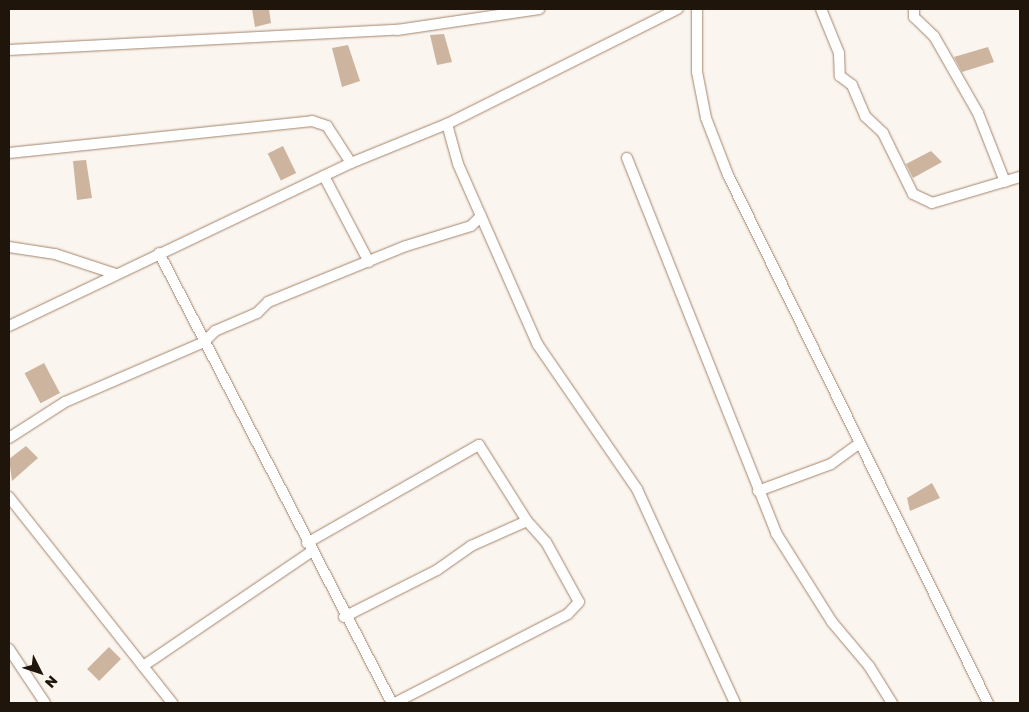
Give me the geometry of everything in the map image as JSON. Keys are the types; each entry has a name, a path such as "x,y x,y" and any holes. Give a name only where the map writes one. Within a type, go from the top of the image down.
{"street":[{"path":"9,50 397,30 539,9"},
{"path":"9,326 351,163 447,124 678,9"},
{"path":"697,9 696,72 715,143 771,270 988,703"},
{"path":"821,9 838,52 840,76 852,85 865,116 883,133 913,194 932,203 1020,177"},
{"path":"914,9 914,17 934,36 978,113 1005,182"},
{"path":"9,153 312,121 327,126 351,163"},
{"path":"447,124 481,216 556,377 637,489 735,703"},
{"path":"627,158 704,344 758,491 776,534 832,622 869,666 892,703"},
{"path":"324,176 369,262"},
{"path":"9,438 89,389 204,342 215,331 256,313 268,302 369,262 471,226 481,216"},
{"path":"9,247 71,258 116,274"},
{"path":"143,666 309,547 479,445 527,521 546,542 579,602 535,635 394,703 344,617 309,547 159,253"},
{"path":"758,491 831,464 859,444"},
{"path":"9,497 172,703"},
{"path":"344,617 437,570 471,546 527,521"},
{"path":"9,649 46,703"}],"building":[{"path":"252,9 269,9 271,23 255,27"},
{"path":"444,34 452,62 437,65 430,35"},
{"path":"348,45 360,81 342,87 332,48"},
{"path":"988,47 994,62 962,72 954,57"},
{"path":"283,146 296,173 281,180 268,153"},
{"path":"931,151 942,162 913,178 906,164"},
{"path":"86,160 92,198 77,200 73,161"},
{"path":"44,363 60,393 41,403 25,373"},
{"path":"26,446 38,458 12,481 9,459"},
{"path":"932,483 940,498 910,511 907,498"},
{"path":"109,647 121,659 99,681 87,669"}]}
